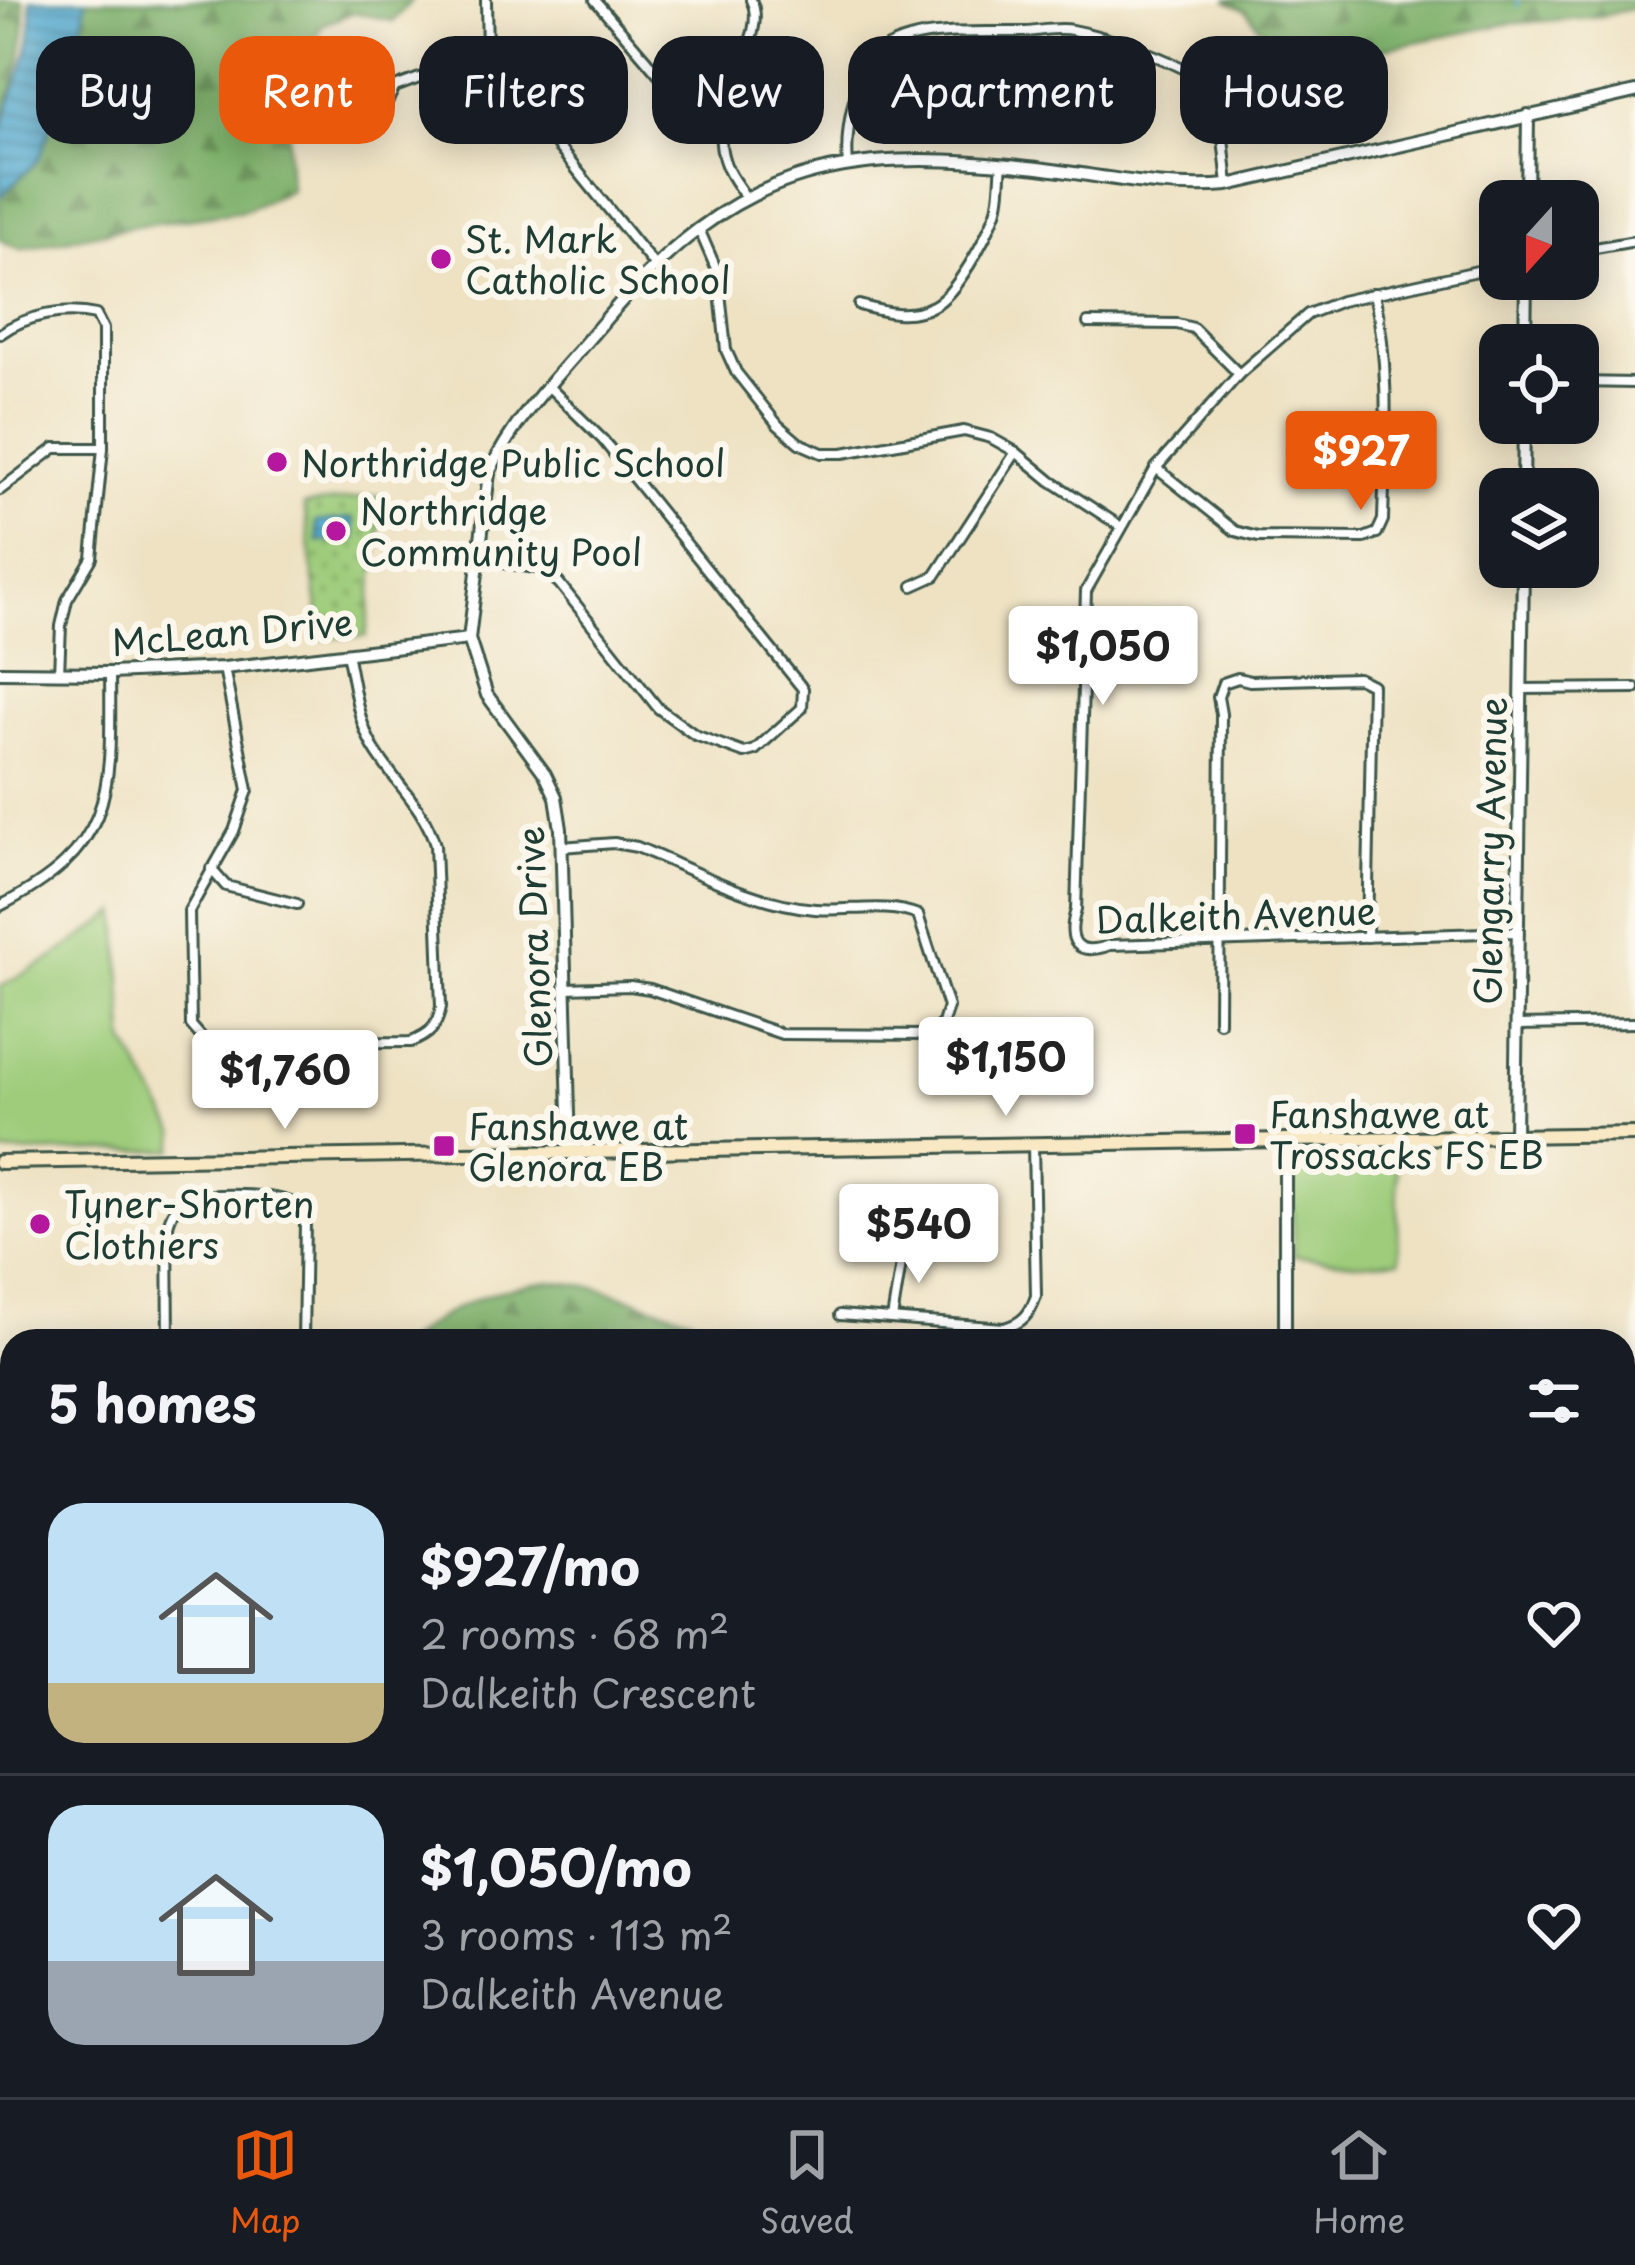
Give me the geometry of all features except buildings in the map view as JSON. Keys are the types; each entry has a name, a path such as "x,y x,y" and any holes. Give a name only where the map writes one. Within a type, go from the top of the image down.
{"main road":[{"path":"0,1162 1635,1134"}],"street":[{"path":"486,0 487,36"},
{"path":"595,0 652,67"},
{"path":"751,0 756,25 751,36"},
{"path":"848,165 845,133 850,115 871,63 883,50 897,43 969,30 1065,28 1100,36 1211,82 1219,100 1228,185"},
{"name":"Glenora Drive","path":"570,1150 556,797 488,694 469,639 489,473 506,440 654,265 698,227 746,198 788,180 848,165 878,161 1002,165 1148,186 1228,185 1635,92"},
{"path":"1527,180 1528,115"},
{"path":"556,144 654,265"},
{"path":"724,144 725,163 746,198"},
{"path":"859,305 903,314 932,307 952,291 997,210 1002,165"},
{"path":"698,227 718,273 726,350 736,372 778,425 800,443 822,453 843,453 944,431 991,438 1120,526"},
{"path":"1599,247 1635,241"},
{"name":"Dalkeith Avenue","path":"1479,270 1374,293 1308,314 1239,374 1156,468 1120,526 1086,591 1083,614 1072,938 1081,948 1093,951 1110,945 1517,932"},
{"path":"1156,468 1235,531 1258,536 1364,538 1377,533 1383,520 1386,379 1385,340 1374,293"},
{"path":"0,334 50,314 75,310 96,315 103,329 103,448 92,558 67,600 59,673"},
{"path":"1088,323 1193,328 1239,374"},
{"path":"1599,382 1635,383"},
{"path":"480,559 541,569 559,583 658,708 694,735 744,753 755,750 802,708 803,689 603,440 549,387"},
{"path":"0,490 55,448 103,448"},
{"path":"914,586 935,576 1016,452"},
{"name":"Glengarry Avenue","path":"1515,1135 1523,588"},
{"name":"McLean Drive","path":"0,672 224,668 469,639"},
{"path":"224,668 248,790 234,831 189,911 191,1024 204,1040 229,1043 411,1042 425,1037 437,1024 441,1007 436,845 431,827 362,725 347,651"},
{"path":"0,906 61,869 94,827 110,763 110,673"},
{"path":"1219,1022 1218,697 1223,683 1238,678 1358,678 1372,685 1367,937"},
{"path":"1521,689 1635,688"},
{"path":"561,847 614,843 638,847 769,900 815,909 904,909 918,915 948,1007 944,1023 929,1034 782,1034 650,989 565,988"},
{"path":"211,869 226,886 297,904"},
{"path":"1516,1025 1635,1023"},
{"path":"1285,1139 1285,1329"},
{"path":"840,1315 1004,1328 1019,1324 1036,1296 1033,1142"},
{"path":"169,1329 168,1225 178,1206 198,1197 276,1197 298,1206 305,1230 302,1329"},
{"path":"892,1319 904,1245"}],"green space":[{"path":"0,0 23,0 24,32 0,126"},
{"path":"82,0 412,0 393,21 354,12 322,25 317,36 219,36 219,144 288,144 290,190 244,211 134,226 20,249 0,240 0,198 35,164 42,144 195,144 195,36 77,36"},
{"path":"1226,0 1635,0 1635,8 1601,16 1507,24 1388,47 1388,36 1267,36 1246,11"},
{"path":"384,495 366,636 322,638 304,505"},
{"path":"118,912 125,1041 176,1133 174,1150 0,1153 0,987"},
{"path":"1296,1157 1397,1163 1399,1260 1361,1263 1294,1256 1291,1164"},
{"path":"550,1281 595,1287 725,1329 423,1329 474,1300"}],"water":[{"path":"30,0 86,0 81,36 36,36 36,144 44,144 39,159 0,197 0,139 26,55"},
{"name":"Northridge Community Pool","path":"353,518 355,539 318,542 316,522"}],"waterway":[{"path":"1517,6 1518,0"}],"place":[{"name":"St. Mark Catholic School","path":"441,259"},
{"name":"Northridge Public School","path":"277,462"},
{"name":"Northridge Community Pool","path":"336,531"},
{"name":"Fanshawe at Trossacks FS EB","path":"1245,1134"},
{"name":"Fanshawe at Glenora EB","path":"444,1146"},
{"name":"Tyner-Shorten Clothiers","path":"40,1224"}]}
